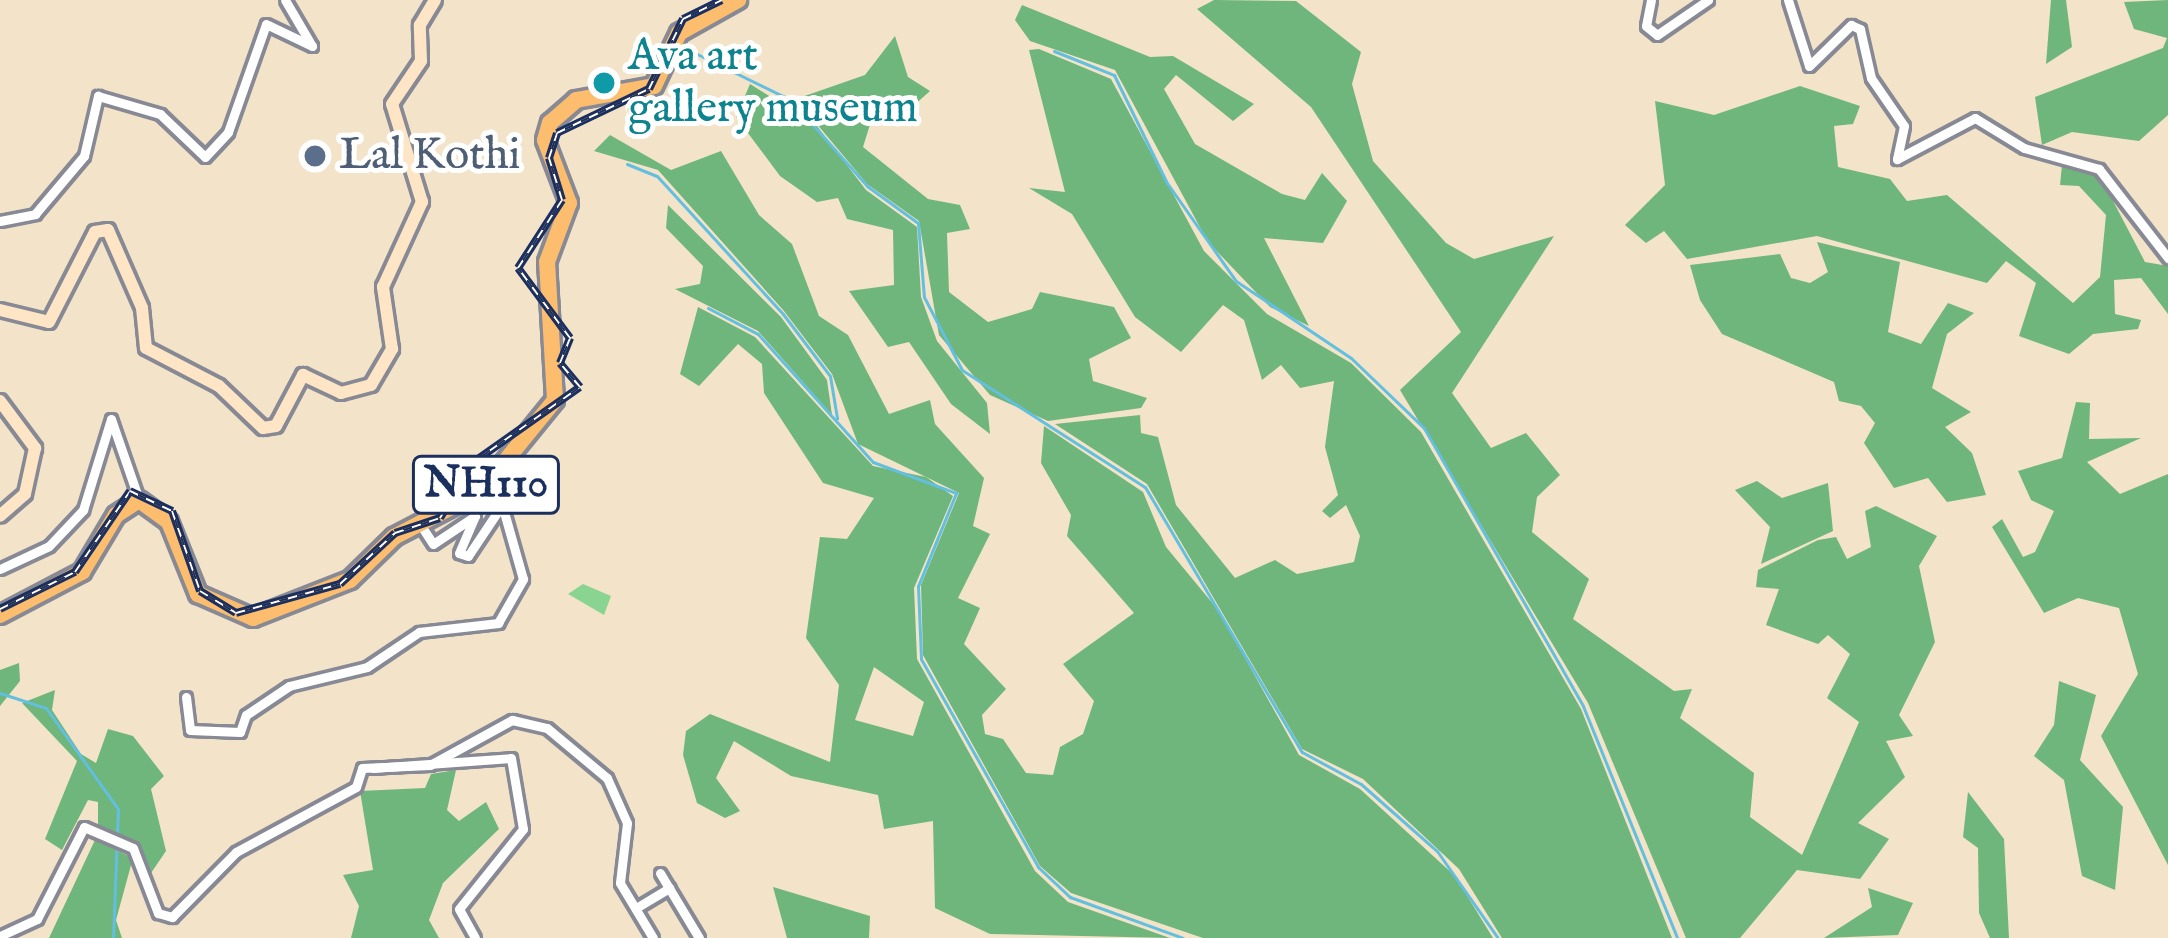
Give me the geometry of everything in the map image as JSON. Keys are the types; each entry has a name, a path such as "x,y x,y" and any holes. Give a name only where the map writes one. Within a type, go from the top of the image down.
{"highway":[{"name":"NH110","path":"139,500 169,522 198,594 237,617 350,580 480,492 555,400 547,262 569,202 545,140 550,123 576,100 654,86 679,33 738,0"},
{"path":"0,614 82,572 116,515 139,500"}],"main road":[{"path":"0,310 49,322 88,243 108,230 142,308 146,348 219,386 263,428 277,426 303,375 356,395 386,369 383,287 420,223 421,180 395,139 392,104 421,61 420,25 435,0"},
{"path":"0,401 35,448 26,494 0,516"}],"street":[{"path":"0,221 35,214 84,156 98,96 160,114 206,158 228,132 266,24 312,46 285,0"},
{"path":"1651,0 1646,26 1657,35 1708,0"},
{"path":"1788,0 1809,66 1851,25 1860,29 1871,78 1904,126 1897,159 1975,118 2024,148 2099,169 2168,258"},
{"path":"0,569 49,546 83,510 111,418 139,500"},
{"path":"186,697 190,730 240,733 246,715 289,686 367,668 419,632 498,623 523,579 502,505 468,556 459,553 475,516 433,544 422,527"},
{"path":"362,768 430,765 512,720 547,728 608,778 627,824 620,883 653,938"},
{"path":"362,768 511,758 523,829 459,909 475,938"},
{"path":"14,938 25,930 75,837 97,830 133,848 158,913 172,917 236,852 356,787 362,768"},
{"path":"660,873 699,938"},
{"path":"635,908 669,888"},
{"path":"0,936 25,930"}],"green space":[{"path":"1214,0 1296,1 1361,52 1352,84 1373,161 1446,243 1474,259 1554,236 1452,393 1491,448 1526,433 1560,475 1537,497 1532,532 1589,579 1573,619 1674,691 1692,689 1680,718 1754,773 1750,817 1802,855 1859,722 1827,698 1850,654 1828,635 1818,644 1766,625 1779,589 1756,587 1758,570 1818,540 1836,537 1847,559 1871,547 1865,511 1876,506 1937,536 1919,566 1935,642 1899,715 1913,736 1886,741 1905,777 1858,823 1889,839 1860,879 1797,870 1740,938 1686,938 1588,703 1400,390 1461,332 1311,107 1197,9"},
{"path":"2051,0 2066,0 2072,47 2046,64"},
{"path":"2168,0 2168,115 2139,141 2072,132 2042,145 2035,97 2163,48 2167,38 2134,29 2124,2"},
{"path":"1022,5 1150,57 1173,56 1254,104 1233,121 1176,75 1164,89 1195,144 1282,194 1305,200 1322,173 1347,201 1323,243 1264,238 1309,326 1270,307 1208,242 1115,70 1030,41 1015,20"},
{"path":"895,36 908,77 930,91 912,107 877,102 863,147 928,199 960,205 970,229 947,233 949,292 988,322 1032,309 1040,292 1114,307 1131,338 1089,359 1093,381 1147,398 1141,408 1048,421 990,395 939,335 919,221 867,184 796,99 865,75"},
{"path":"1039,49 1111,79 1204,251 1267,314 1351,363 1421,432 1581,709 1672,938 1502,938 1459,869 1363,779 1302,749 1147,484 1055,424 1140,415 1141,433 1158,437 1176,505 1235,578 1275,560 1297,574 1354,562 1360,536 1346,505 1330,518 1322,511 1338,495 1325,447 1334,381 1300,388 1281,365 1262,380 1244,320 1223,305 1181,352 1135,317 1072,214 1029,188 1065,192 1029,50"},
{"path":"750,84 817,126 866,190 917,227 921,297 937,341 987,403 990,434 951,404 909,342 888,347 849,291 894,285 893,230 847,219 838,198 817,202 780,176 736,117"},
{"path":"1800,86 1860,106 1853,124 1834,126 1838,167 1890,179 1907,201 1947,195 2073,303 2100,277 2106,215 2079,186 2060,185 2062,165 2100,176 2145,262 2168,266 2168,314 2141,278 2114,280 2115,314 2141,320 2138,329 2093,334 2069,354 2019,336 2036,283 2006,261 1987,283 1817,236 1687,259 1664,231 1646,243 1625,225 1665,185 1655,101 1714,115"},
{"path":"610,135 671,170 721,151 759,215 792,244 819,316 848,335 889,414 930,400 935,424 984,478 973,526 990,534 958,598 980,608 964,644 1006,689 982,715 985,734 1003,739 1026,773 1053,775 1060,747 1083,734 1094,701 1063,664 1134,613 1067,536 1071,515 1041,463 1044,426 1143,492 1166,547 1219,611 1299,755 1360,789 1455,876 1493,938 1203,938 1071,893 1040,866 923,655 921,585 959,493 858,444 832,374 784,311 658,170 594,151"},
{"path":"668,205 781,317 827,380 832,415 758,331 675,289 700,284 703,266 666,228"},
{"path":"1817,242 1900,262 1888,332 1921,344 1948,303 1974,313 1947,334 1932,388 1971,412 1945,427 1972,453 1986,495 1947,502 1928,478 1894,488 1864,443 1875,423 1861,406 1839,401 1834,382 1722,334 1700,300 1690,265 1780,254 1791,278 1810,283 1828,272"},
{"path":"698,307 755,337 873,466 926,477 953,496 914,588 917,659 1035,871 1068,902 1170,938 990,934 935,908 933,821 884,829 878,795 791,776 734,741 716,778 740,811 725,818 697,803 683,755 686,731 710,714 830,762 839,685 806,638 820,537 847,539 874,498 823,483 764,393 762,364 738,344 699,386 680,374","holes":["874,667 924,702 913,736 855,720"]},
{"path":"2076,402 2090,403 2089,439 2141,438 2087,462 2120,494 2168,474 2168,865 2101,736 2138,674 2119,608 2078,598 2044,613 1992,527 2002,519 2023,557 2035,552 2054,511 2031,500 2018,471 2062,458"},
{"path":"1757,481 1782,498 1828,483 1833,531 1761,564 1770,527 1735,490"},
{"path":"583,584 611,596 604,615 568,594"},
{"path":"19,663 20,681 0,706 0,670"},
{"path":"2059,681 2096,695 2080,760 2123,807 2115,890 2082,876 2064,780 2034,756 2054,725"},
{"path":"55,690 52,710 81,754 96,763 108,729 133,736 164,776 151,789 166,851 149,876 132,844 98,826 98,802 88,800 62,850 45,839 77,761 22,703"},
{"path":"456,770 447,810 459,821 486,802 499,829 443,883 429,920 439,938 351,938 359,906 343,875 373,870 360,791 425,788 431,774"},
{"path":"1968,792 2004,839 2009,938 1990,938 1979,913 1978,848 1963,837"},
{"path":"95,840 133,858 116,920 122,938 49,938"},
{"path":"773,887 870,916 869,938 787,938"},
{"path":"1868,888 1913,903 1898,935 1824,938 1872,907"}],"waterway":[{"path":"1054,51 1114,75 1167,183 1236,281 1351,358 1424,428 1583,706 1677,938"},
{"path":"697,54 791,100 867,186 918,223 924,297 962,370 1145,487 1302,752 1361,784 1437,851 1498,938"},
{"path":"627,164 657,176 783,314 830,376 837,418"},
{"path":"708,308 758,334 873,462 956,493 918,586 921,659 1038,867 1070,897 1183,938"},
{"path":"0,693 46,708 118,809 113,938"}],"railway":[{"path":"0,609 75,572 130,491 172,511 200,591 236,613 340,584 395,533 440,518 475,461 580,387 560,363 570,338 518,268 562,200 549,158 557,133 649,89 683,19 722,0"}],"place":[{"name":"Ava art gallery museum","path":"604,83"},
{"name":"Lal Kothi","path":"315,156"}]}
